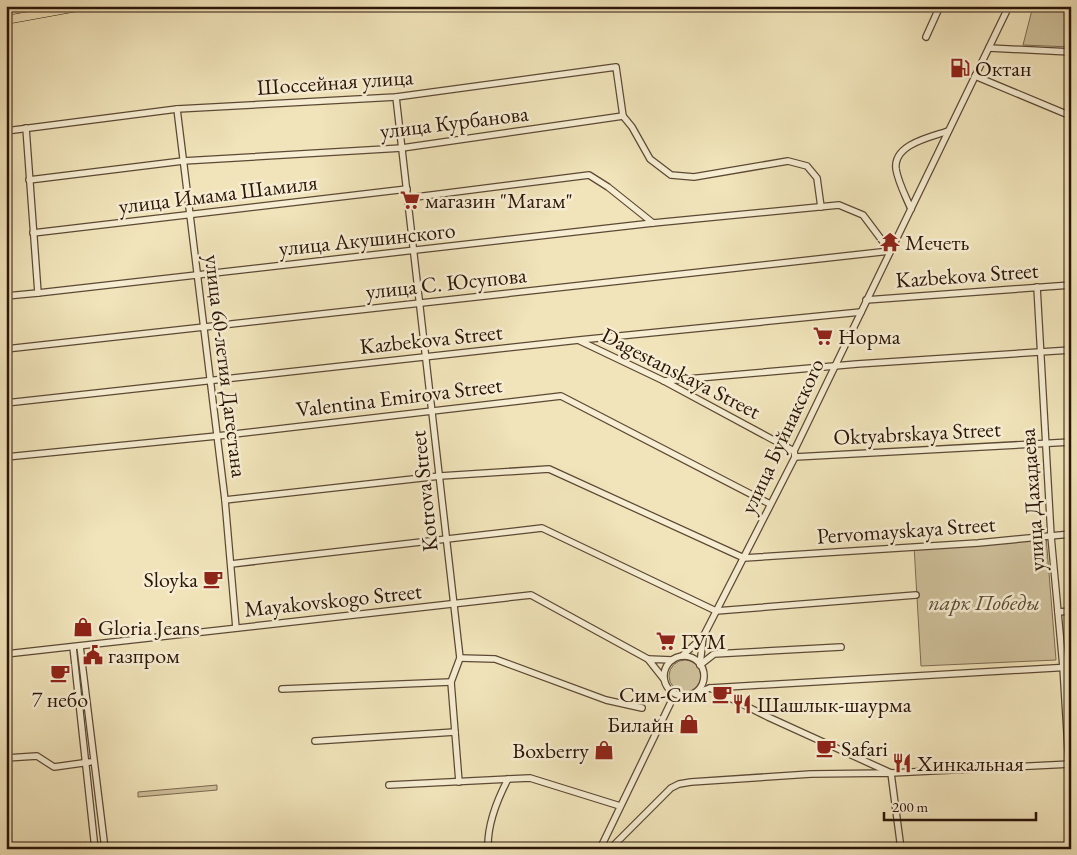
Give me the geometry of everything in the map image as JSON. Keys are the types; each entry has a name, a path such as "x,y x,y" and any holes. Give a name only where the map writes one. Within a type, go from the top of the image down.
{"highway":[{"path":"6,20 83,6"}],"street":[{"path":"926,36 940,6"},
{"name":"улица Буйнакского","path":"703,638 744,558 866,300 1009,6"},
{"path":"989,48 1071,52"},
{"name":"Шоссейная улица","path":"6,131 177,109 396,97 616,67 623,116"},
{"path":"975,76 1071,116"},
{"name":"Kotrova Street","path":"396,97 460,658 451,682 459,782"},
{"name":"улица 60-летия Дагестана","path":"177,109 225,500 236,628"},
{"path":"623,116 632,127 650,159 671,175 694,177 788,161 807,166 816,178 821,207"},
{"name":"улица Курбанова","path":"30,180 183,161 402,148 623,116"},
{"path":"26,128 38,293"},
{"path":"911,209 896,168 899,156 907,146 948,131"},
{"path":"408,198 589,175 608,187 653,223"},
{"name":"улица Имама Шамиля","path":"33,233 407,189"},
{"name":"улица Акушинского","path":"6,296 653,223 839,205 863,214 890,251"},
{"name":"улица С. Юсупова","path":"6,349 890,251"},
{"name":"Kazbekova Street","path":"866,300 1071,284"},
{"name":"улица Дахадаева","path":"1037,287 1051,536 1063,668 1071,799"},
{"name":"Kazbekova Street","path":"6,403 579,340 861,312"},
{"name":"Dagestanskaya Street","path":"579,340 664,381 794,454"},
{"path":"664,381 835,366 1071,350"},
{"name":"Valentina Emirova Street","path":"6,457 217,436 561,396 770,504"},
{"name":"Oktyabrskaya Street","path":"794,454 1071,442"},
{"path":"225,500 440,476 549,468 744,558"},
{"path":"231,564 542,528 716,611 916,595"},
{"name":"Pervomayskaya Street","path":"744,558 978,543 1071,534"},
{"name":"Mayakovskogo Street","path":"6,654 531,595 648,659"},
{"path":"1058,612 1071,611"},
{"path":"664,678 667,665 672,660 682,656 703,638"},
{"path":"703,638 700,665 710,688 768,717 891,773"},
{"path":"73,646 95,849"},
{"path":"80,646 105,849"},
{"path":"700,665 714,654 840,647"},
{"path":"682,656 691,657 700,665"},
{"path":"460,658 495,659 606,700 642,708"},
{"path":"648,659 672,660"},
{"path":"600,849 671,702 664,678 648,659"},
{"path":"671,702 710,688 1071,667"},
{"path":"668,690 674,694 690,695 703,684 704,676"},
{"path":"282,689 451,682"},
{"path":"315,741 455,732"},
{"path":"6,758 37,756 54,767 94,762"},
{"path":"610,849 672,788 679,784 811,774 891,773 1069,764"},
{"path":"891,773 900,849"},
{"path":"389,785 530,778 620,806"},
{"path":"488,849 488,836 498,798 508,779"},
{"path":"93,829 102,828"}],"green space":[{"path":"1033,6 1071,6 1071,47 1023,45"},
{"name":"парк Победы","path":"1046,536 1056,660 921,666 914,546"},
{"path":"685,660 691,661 696,665 700,670 700,682 696,687 691,691 685,692 679,691 674,687 670,682 669,676 670,670 674,665 679,661"},
{"path":"217,785 217,790 138,797 138,792"}],"place":[{"name":"Октан","path":"960,68"},
{"name":"магазин \"Магам\"","path":"410,200"},
{"name":"Мечеть","path":"890,242"},
{"name":"Норма","path":"823,336"},
{"name":"Sloyka","path":"213,579"},
{"name":"Gloria Jeans","path":"83,627"},
{"name":"ГУМ","path":"666,641"},
{"name":"газпром","path":"93,655"},
{"name":"7 небо","path":"60,673"},
{"name":"Сим-Сим","path":"722,694"},
{"name":"Шашлык-шаурма","path":"742,704"},
{"name":"Билайн","path":"689,724"},
{"name":"Safari","path":"826,748"},
{"name":"Boxberry","path":"604,750"},
{"name":"Хинкальная","path":"902,763"}]}
